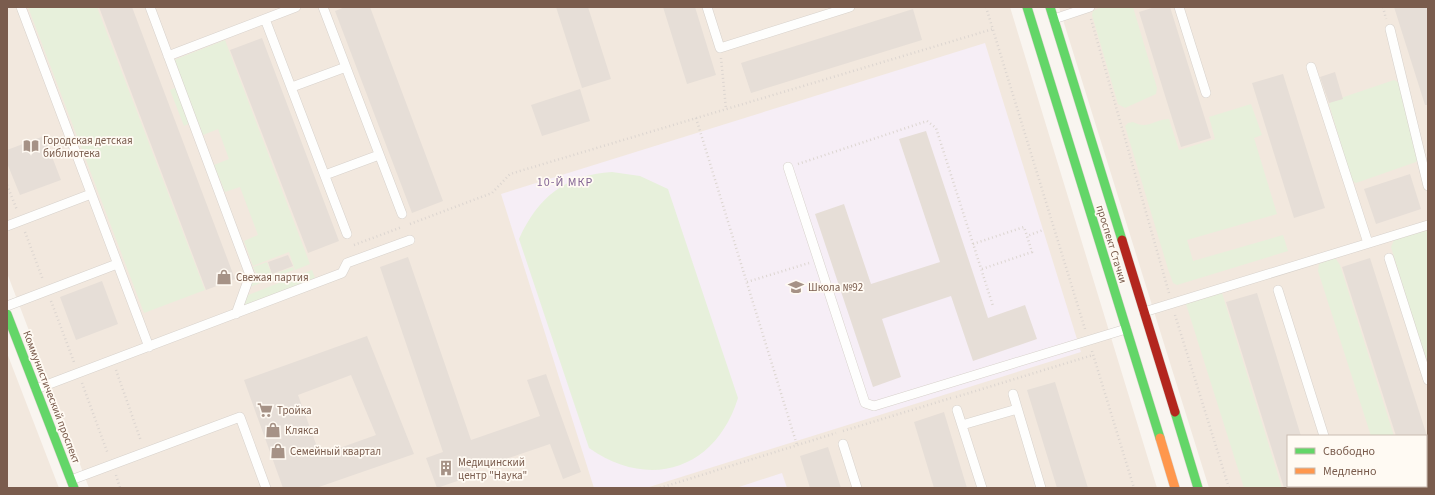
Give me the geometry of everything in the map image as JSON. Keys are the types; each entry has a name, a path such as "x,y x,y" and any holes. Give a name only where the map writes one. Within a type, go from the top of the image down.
{"main road":[{"name":"проспект Стачки","path":"1027,7 1051,48 1144,312 1198,488"},
{"name":"проспект Стачки","path":"1050,7 1054,19 1051,48 1126,328 1175,488"},
{"name":"Коммунистический проспект","path":"7,314 73,484"}],"lane":[{"path":"21,7 149,347"},
{"path":"150,7 250,275 236,314"},
{"path":"168,56 296,7"},
{"path":"323,7 402,214"},
{"path":"708,7 720,48 850,7"},
{"path":"1054,19 1089,7"},
{"path":"1179,7 1206,93"},
{"path":"265,19 347,234"},
{"path":"1390,29 1428,186"},
{"path":"292,88 346,67"},
{"path":"1311,67 1368,243"},
{"path":"325,175 379,155"},
{"path":"788,167 865,403 874,406 1126,328"},
{"path":"7,226 91,194"},
{"path":"1144,312 1428,224"},
{"path":"36,389 342,273 347,263 410,240"},
{"path":"1389,258 1428,380"},
{"path":"7,306 117,264"},
{"path":"1278,290 1324,435"},
{"path":"1012,394 1041,488"},
{"path":"962,424 1017,408"},
{"path":"957,410 982,488"},
{"path":"73,484 112,465 240,418 266,488"},
{"path":"843,444 857,488"}],"path":[{"path":"986,7 1134,488"},
{"path":"1089,7 1172,304 1229,488"},
{"path":"347,234 352,246 492,193 510,174 993,29"},
{"path":"720,48 726,110"},
{"path":"696,118 797,445"},
{"path":"788,167 927,121 936,128 994,306"},
{"path":"7,184 120,488"},
{"path":"973,244 1024,227 1032,252 982,269"},
{"path":"1027,236 1043,230"},
{"path":"747,282 819,260"},
{"path":"660,488 1093,355"},
{"path":"112,361 146,453"}],"shaded area":[{"path":"7,7 1010,7 1157,488 89,488 7,273"},
{"path":"1059,7 1428,7 1428,488 1209,488"},
{"name":"Школа №92","path":"985,43 1081,352 646,488 594,488 501,194"},
{"path":"7,353 59,488 7,488"},
{"path":"782,473 787,488 736,488"}],"green space":[{"path":"28,7 97,7 205,290 144,313"},
{"path":"1101,7 1133,7 1157,88 1156,94 1125,108 1118,104 1092,15 1093,11"},
{"path":"225,40 310,264 295,270 289,252 253,266 244,241 258,235 240,187 225,192 214,165 229,159 218,129 203,135 174,60"},
{"path":"1394,80 1398,82 1399,85 1418,159 1416,162 1356,183 1352,181 1329,104 1332,101"},
{"path":"177,87 190,123 184,126 170,90"},
{"path":"1251,104 1262,135 1254,138 1277,214 1187,240 1193,261 1283,235 1288,251 1177,285 1173,283 1168,269 1125,126 1128,123 1133,122 1147,125 1164,119 1169,119 1179,150 1215,139 1209,117"},
{"path":"612,172 640,176 668,189 738,398 728,422 714,442 697,456 678,466 657,470 635,468 612,461 589,448 519,239 535,211 544,200 555,191 567,183 580,178"},
{"path":"1428,230 1428,369 1391,247 1394,240"},
{"path":"1333,258 1336,259 1340,265 1394,435 1371,435 1318,271 1319,264"},
{"path":"267,262 272,275 293,267 294,270 250,287 256,273 253,267"},
{"path":"312,270 315,278 243,306 248,295"},
{"path":"1222,293 1282,488 1244,488 1186,304"}],"building":[{"path":"99,7 132,7 235,279 206,290"},
{"path":"345,7 370,7 443,201 412,213 335,11"},
{"path":"556,7 588,7 611,79 582,88"},
{"path":"663,7 695,7 716,75 687,84"},
{"path":"1155,7 1170,7 1211,138 1181,147 1139,12"},
{"path":"1394,7 1428,7 1428,105 1425,105"},
{"path":"913,9 922,40 751,93 741,63"},
{"path":"262,38 339,241 308,253 230,50"},
{"path":"1335,72 1343,99 1329,103 1320,77"},
{"path":"1283,74 1325,208 1294,218 1252,83"},
{"path":"580,89 590,121 542,136 531,105"},
{"path":"926,131 988,318 1025,305 1037,339 973,361 951,296 882,319 901,377 873,387 815,214 844,204 871,284 940,262 899,139"},
{"path":"44,136 61,180 20,195 7,163 7,150"},
{"path":"1410,174 1421,209 1376,224 1364,189"},
{"path":"288,255 293,266 272,274 268,262"},
{"path":"408,257 471,440 540,416 527,380 546,374 581,472 563,479 550,444 465,473 466,478 437,488 426,458 443,452 380,267"},
{"path":"1370,258 1427,435 1396,435 1342,267"},
{"path":"102,281 118,324 76,340 60,297"},
{"path":"1257,293 1301,435 1287,435 1288,488 1284,488 1226,302"},
{"path":"367,336 414,454 316,488 283,488 244,380","holes":["351,375 376,435 320,455 298,395"]},
{"path":"1055,382 1088,488 1057,488 1027,390"},
{"path":"944,412 967,488 934,488 914,422"},
{"path":"828,447 841,488 810,488 800,456"}],"traffic: fast":[{"path":"1027,7 1160,438"},
{"path":"1050,7 1122,240"},
{"path":"7,314 74,488"},
{"path":"1175,412 1198,488"}],"traffic: slow":[{"path":"1160,438 1175,488"}],"traffic: jam":[{"path":"1122,240 1175,412"}],"place":[{"name":"Городская детская библиотека","path":"31,146"},
{"name":"Свежая партия","path":"224,277"},
{"name":"Школа №92","path":"796,287"},
{"name":"Тройка","path":"265,410"},
{"name":"Клякса","path":"273,430"},
{"name":"Семейный квартал","path":"278,451"},
{"name":"Медицинский центр \"Наука\"","path":"446,468"}],"district":[{"name":"10-Й МКР","path":"565,182"}]}
